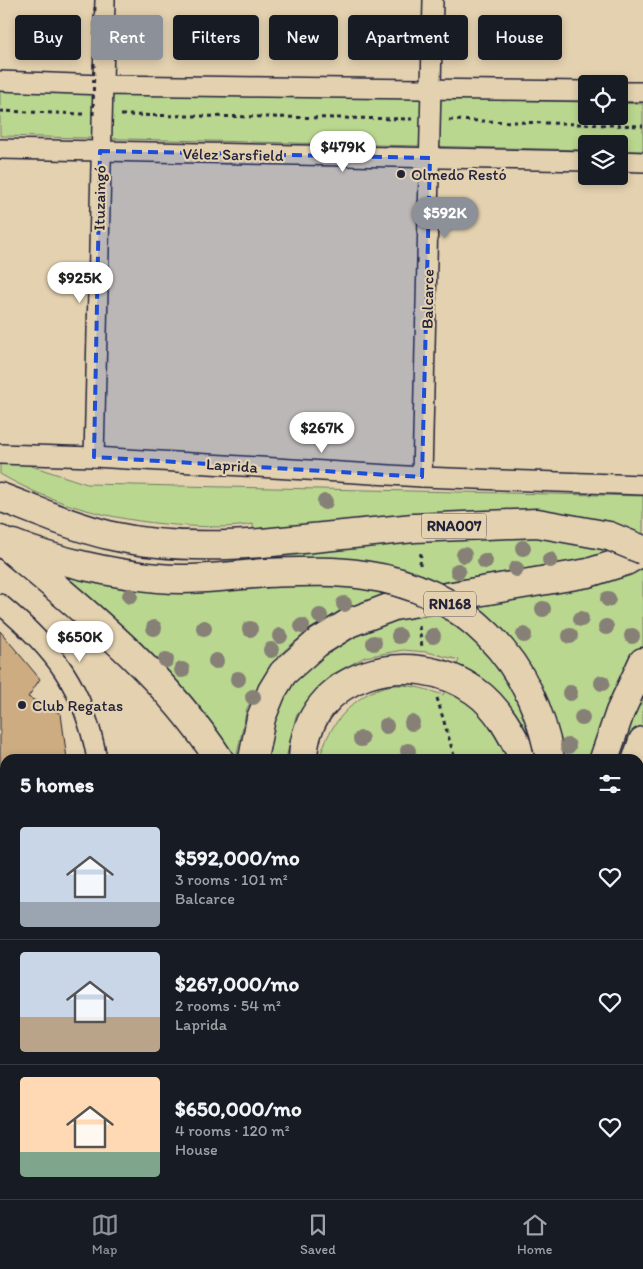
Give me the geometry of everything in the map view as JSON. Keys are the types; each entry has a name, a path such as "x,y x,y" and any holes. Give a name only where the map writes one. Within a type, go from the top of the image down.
{"main road":[{"name":"RNA007","path":"0,497 65,522 112,536 150,543 232,545 414,528 537,524 609,536 643,550"},
{"name":"RN168","path":"0,540 56,558 128,574 159,578 334,572 366,575 398,582 448,602 471,618 488,634 513,664 531,697 548,754"},
{"path":"0,540 100,624 132,655 167,691 215,754"},
{"path":"254,754 261,718 272,691 284,674 318,643 349,623 394,606 588,573 626,561 643,550"},
{"path":"606,754 620,712 643,662"},
{"path":"303,754 312,724 325,702 345,685 369,673 395,668 422,670 444,686 475,691 488,701 500,715 521,754"},
{"path":"639,754 643,740"}],"street":[{"name":"Balcarce","path":"422,477 433,0"},
{"name":"Ituzaingó","path":"94,457 96,151 97,115 102,85 100,3"},
{"path":"0,81 102,85 578,91"},
{"path":"628,92 643,92"},
{"name":"Vélez Sarsfield","path":"0,149 578,161"},
{"path":"628,161 643,162"},
{"name":"Laprida","path":"0,454 94,457 422,477 643,485"},
{"path":"0,604 59,663 73,683 85,714 96,754"}],"path":[{"path":"96,151 100,3"},
{"path":"0,111 97,115 430,120 643,126"},
{"path":"420,572 421,544"},
{"path":"419,621 418,634 423,650"},
{"path":"444,686 454,754"}],"highlighted area":[{"path":"100,151 430,158 422,477 94,457"}],"green space":[{"path":"0,88 578,102 578,125 628,125 628,103 643,104 643,151 628,151 628,135 578,135 578,150 0,136"},
{"path":"16,461 87,484 643,496 643,538 625,548 597,557 396,590 353,607 311,628 284,651 247,708 237,754 230,754 194,702 154,656 56,570 257,581 253,524 229,527 189,526 115,517 68,504 22,486 0,474 0,462"},
{"path":"643,564 643,754 322,754 329,733 338,721 358,700 371,692 384,687 403,685 443,695 459,660 427,652 403,650 365,657 331,675 296,716 287,754 263,754 266,733 293,679 310,661 370,625"}],"building":[{"name":"Club Regatas","path":"0,631 40,679 28,697 61,714 66,754 0,754"}],"place":[{"name":"Olmedo Restó","path":"401,174"},
{"name":"Club Regatas","path":"22,705"}]}
